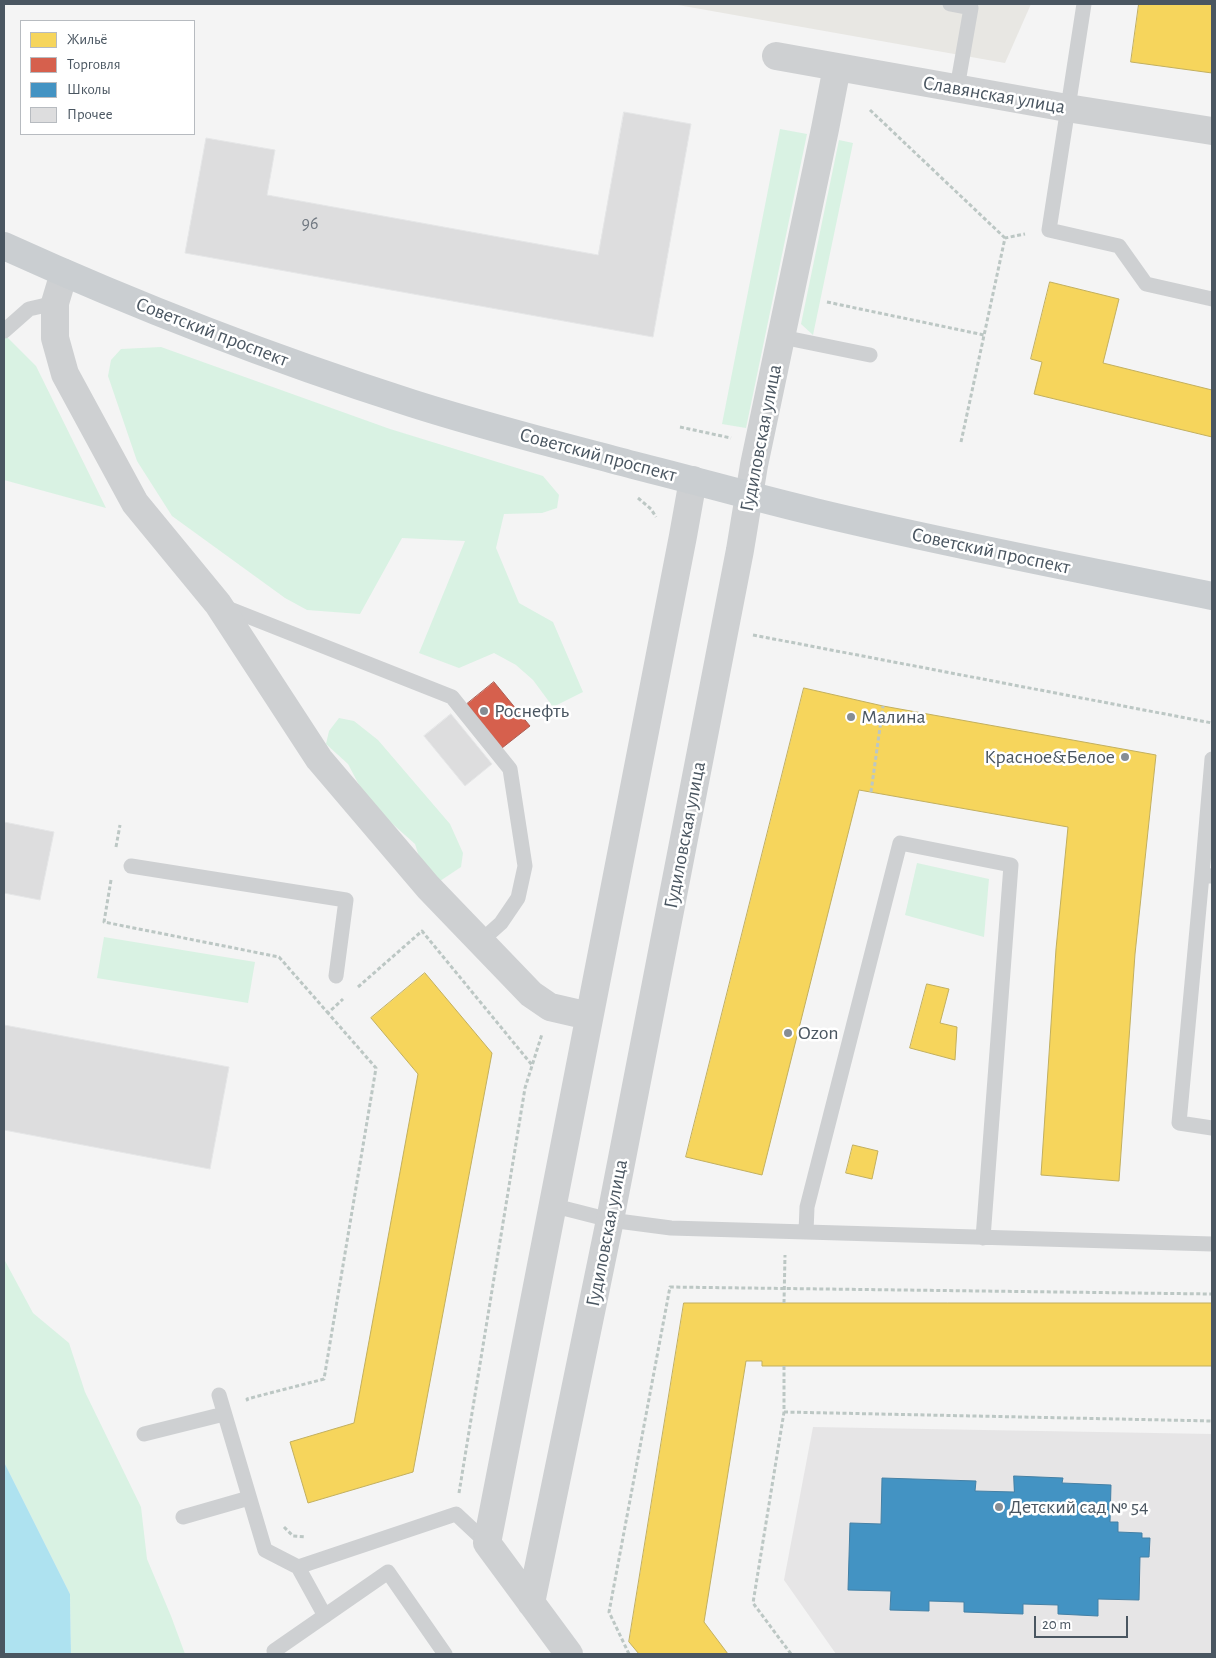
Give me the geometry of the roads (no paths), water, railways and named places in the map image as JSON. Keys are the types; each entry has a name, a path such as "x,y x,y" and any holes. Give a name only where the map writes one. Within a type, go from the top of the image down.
{"main road":[{"name":"Советский проспект","path":"4,246 166,316 412,404 551,443 814,512 962,546 1212,596"}],"street":[{"name":"Славянская улица","path":"776,56 1067,108 1212,131"},
{"name":"Гудиловская улица","path":"531,1603 610,1220 740,550 748,494 837,67"},
{"path":"64,273 55,303 55,338 65,374 135,503 218,604 320,760 428,887 531,994 550,1008 589,1016"},
{"path":"569,1654 487,1542 555,1206 589,1016 682,546 692,480"}],"lane":[{"path":"950,4 971,6 957,88"},
{"path":"1084,4 1049,230 1119,246 1146,284 1212,299"},
{"path":"4,331 29,309 55,303"},
{"path":"782,337 870,355"},
{"path":"218,604 452,697 510,769 525,866 518,898 501,923 481,942"},
{"path":"1212,759 1207,875 1179,1123 1212,1128"},
{"path":"806,1232 807,1207 900,843 1011,865 983,1238"},
{"path":"131,866 346,900 336,976"},
{"path":"555,1206 610,1220 671,1228 1212,1244"},
{"path":"219,1395 265,1550 298,1567 325,1616"},
{"path":"144,1434 224,1414"},
{"path":"183,1516 249,1498"},
{"path":"298,1567 456,1514 487,1542"},
{"path":"276,1654 274,1651 388,1572 446,1654"}],"water":[{"path":"4,1462 70,1594 71,1654 4,1654"}],"place":[{"name":"Роснефть","path":"484,711"},
{"name":"Малина","path":"851,717"},
{"name":"Красное&Белое","path":"1125,757"},
{"name":"Ozon","path":"788,1033"},
{"name":"Детский сад № 54","path":"999,1507"}]}
